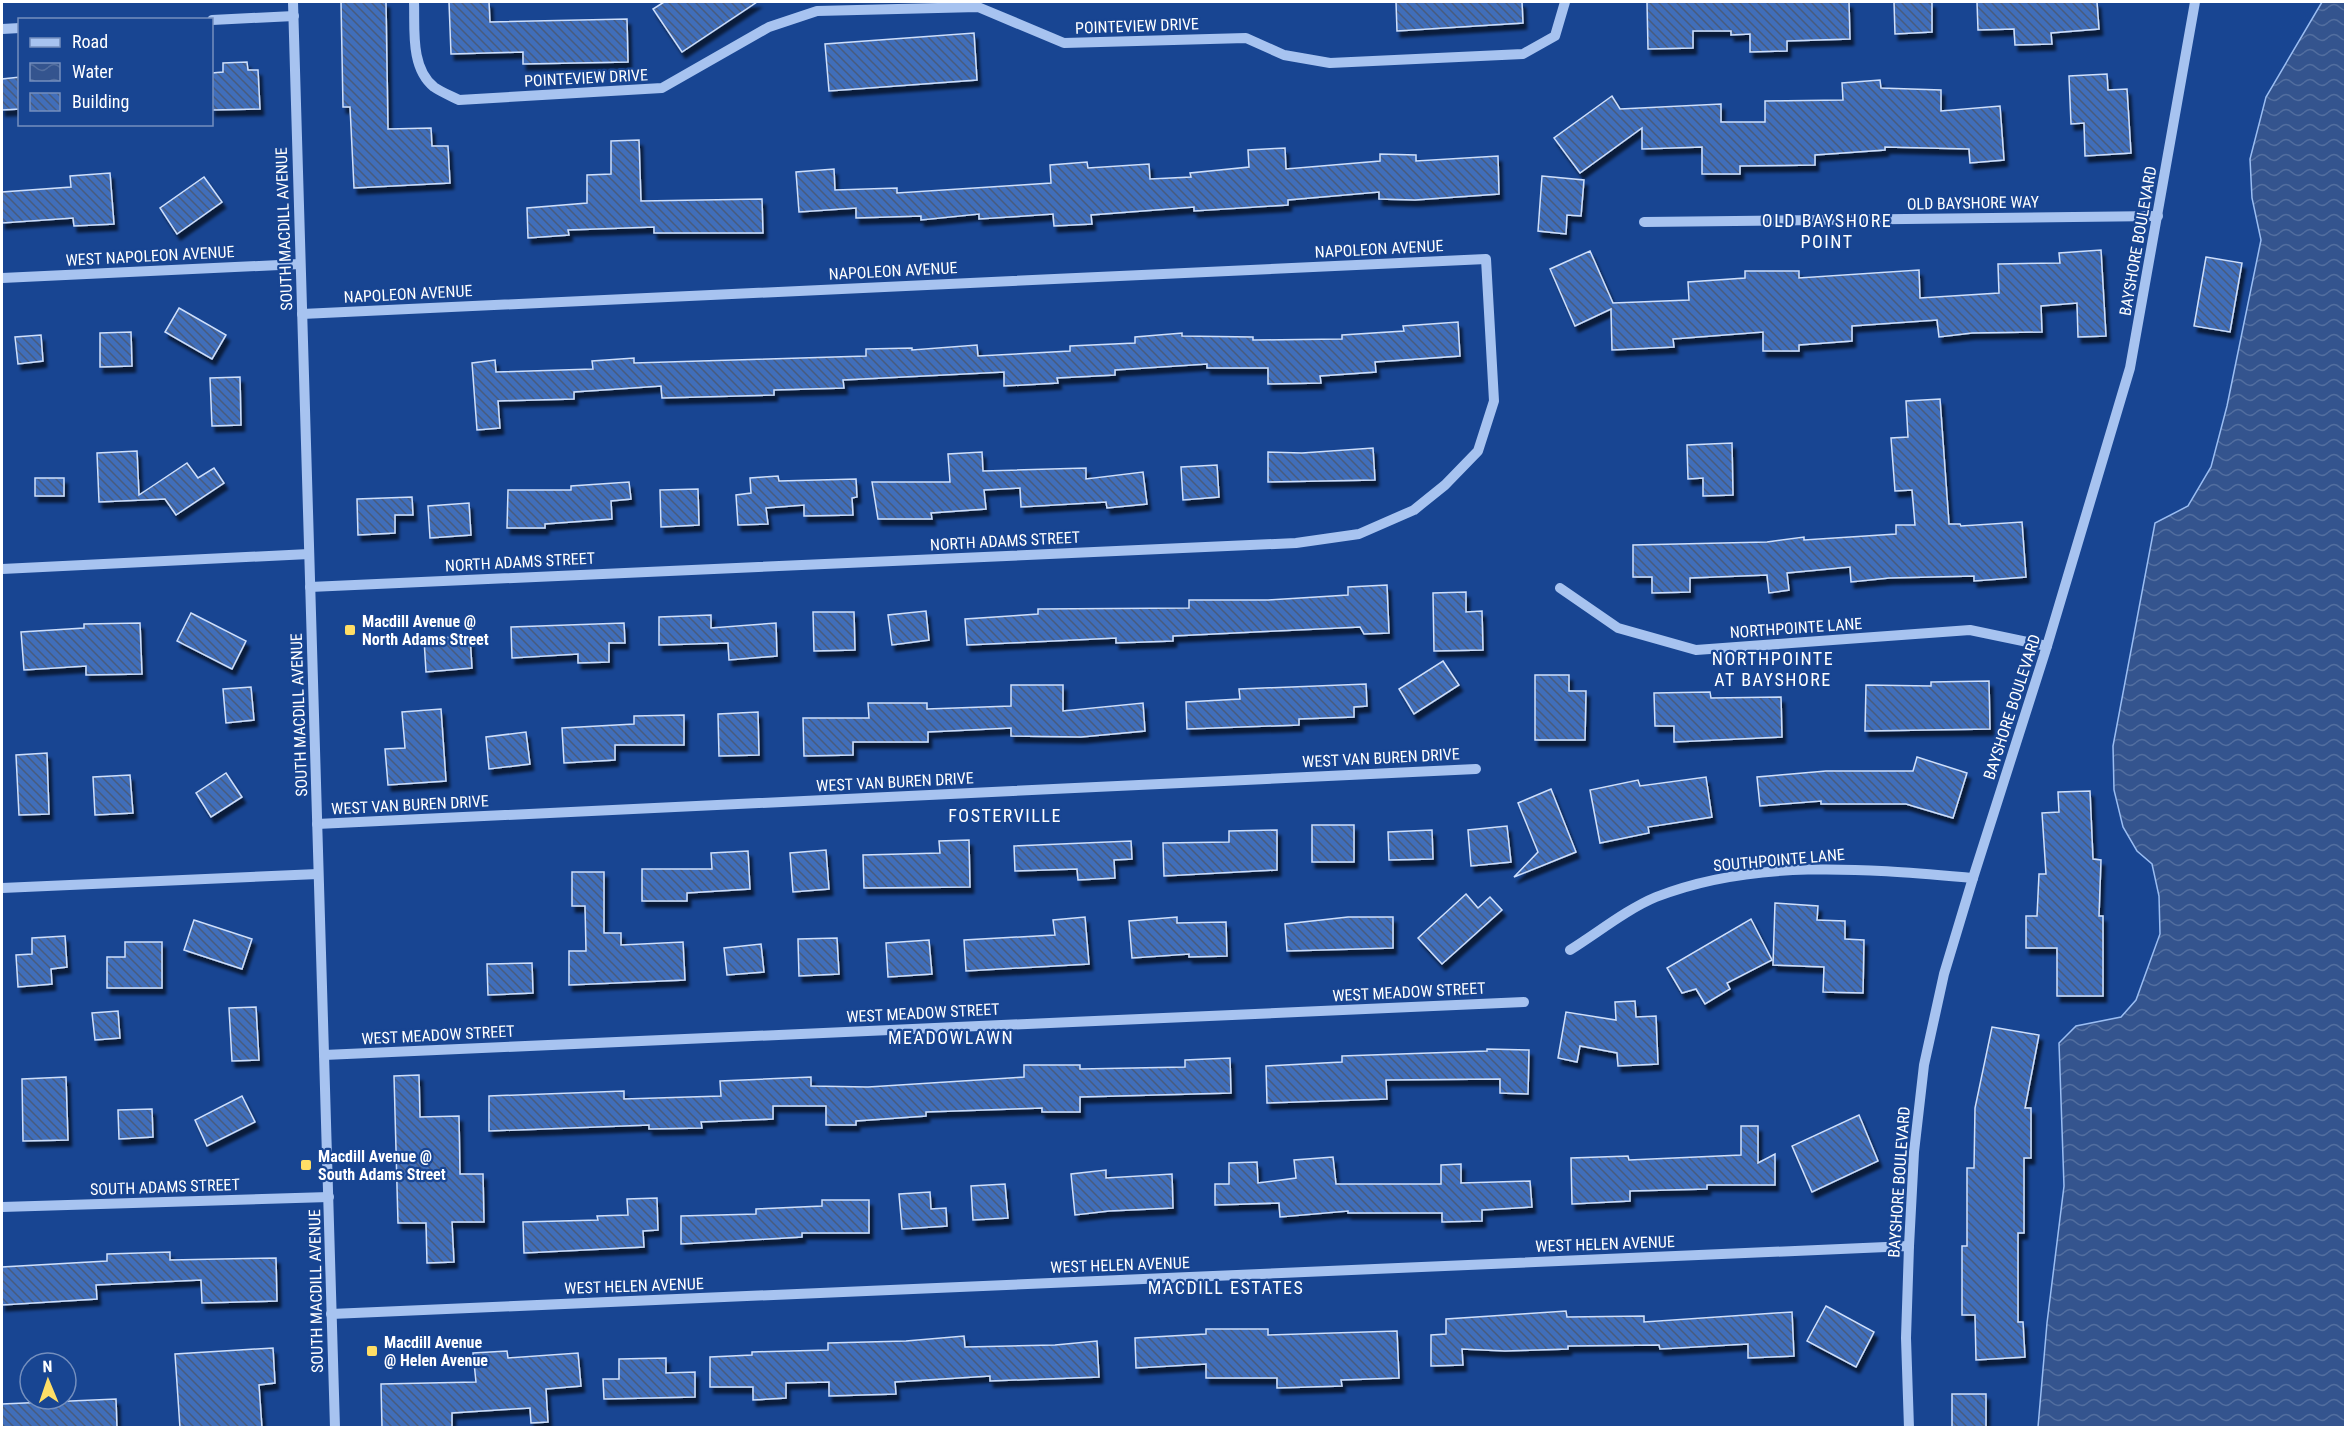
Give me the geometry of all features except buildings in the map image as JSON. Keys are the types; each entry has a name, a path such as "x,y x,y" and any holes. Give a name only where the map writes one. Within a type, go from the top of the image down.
{"street":[{"name":"SOUTH MACDILL AVENUE","path":"293,2 335,1428"},
{"name":"POINTEVIEW DRIVE","path":"414,2 415,49 424,77 435,87 459,100 662,88 769,27 817,11 978,7 1064,43 1246,38 1284,55 1330,63 1523,54 1555,36 1565,2"},
{"name":"BAYSHORE BOULEVARD","path":"1909,1428 1906,1338 1909,1246 1914,1152 1924,1065 1944,974 1972,878 2047,645 2130,368 2194,2"},
{"path":"213,20 294,16"},
{"path":"2,29 18,28"},
{"name":"OLD BAYSHORE WAY","path":"1644,222 2158,216"},
{"name":"NAPOLEON AVENUE","path":"302,314 1486,259"},
{"name":"NORTH ADAMS STREET","path":"310,587 1296,543 1359,534 1414,510 1445,485 1478,451 1494,401 1486,259"},
{"name":"WEST NAPOLEON AVENUE","path":"2,278 300,264"},
{"path":"2,569 309,554"},
{"name":"NORTHPOINTE LANE","path":"1560,588 1618,628 1696,650 1970,630 2047,645"},
{"name":"WEST VAN BUREN DRIVE","path":"317,824 1476,769"},
{"name":"SOUTHPOINTE LANE","path":"1570,950 1654,898 1710,880 1797,871 1863,869 1972,878"},
{"path":"2,888 318,874"},
{"name":"WEST MEADOW STREET","path":"324,1055 1524,1002"},
{"name":"SOUTH ADAMS STREET","path":"2,1207 329,1197"},
{"name":"WEST HELEN AVENUE","path":"331,1314 1909,1246"}],"water":[{"path":"2322,2 2346,2 2345,1427 2038,1427 2047,1323 2064,1186 2059,1043 2076,1026 2121,1017 2136,1000 2160,934 2159,896 2152,864 2137,851 2123,827 2114,790 2113,746 2155,523 2188,506 2211,467 2227,406 2261,240 2252,198 2250,159 2266,97"}],"place":[{"name":"Macdill Avenue @ North Adams Street","path":"350,630"},
{"name":"Macdill Avenue @ South Adams Street","path":"306,1165"},
{"name":"Macdill Avenue @ Helen Avenue","path":"372,1351"}],"district":[{"name":"OLD BAYSHORE POINT","path":"1827,230"},
{"name":"NORTHPOINTE AT BAYSHORE","path":"1773,668"},
{"name":"FOSTERVILLE","path":"1005,815"},
{"name":"MEADOWLAWN","path":"951,1037"},
{"name":"MACDILL ESTATES","path":"1226,1287"}]}
